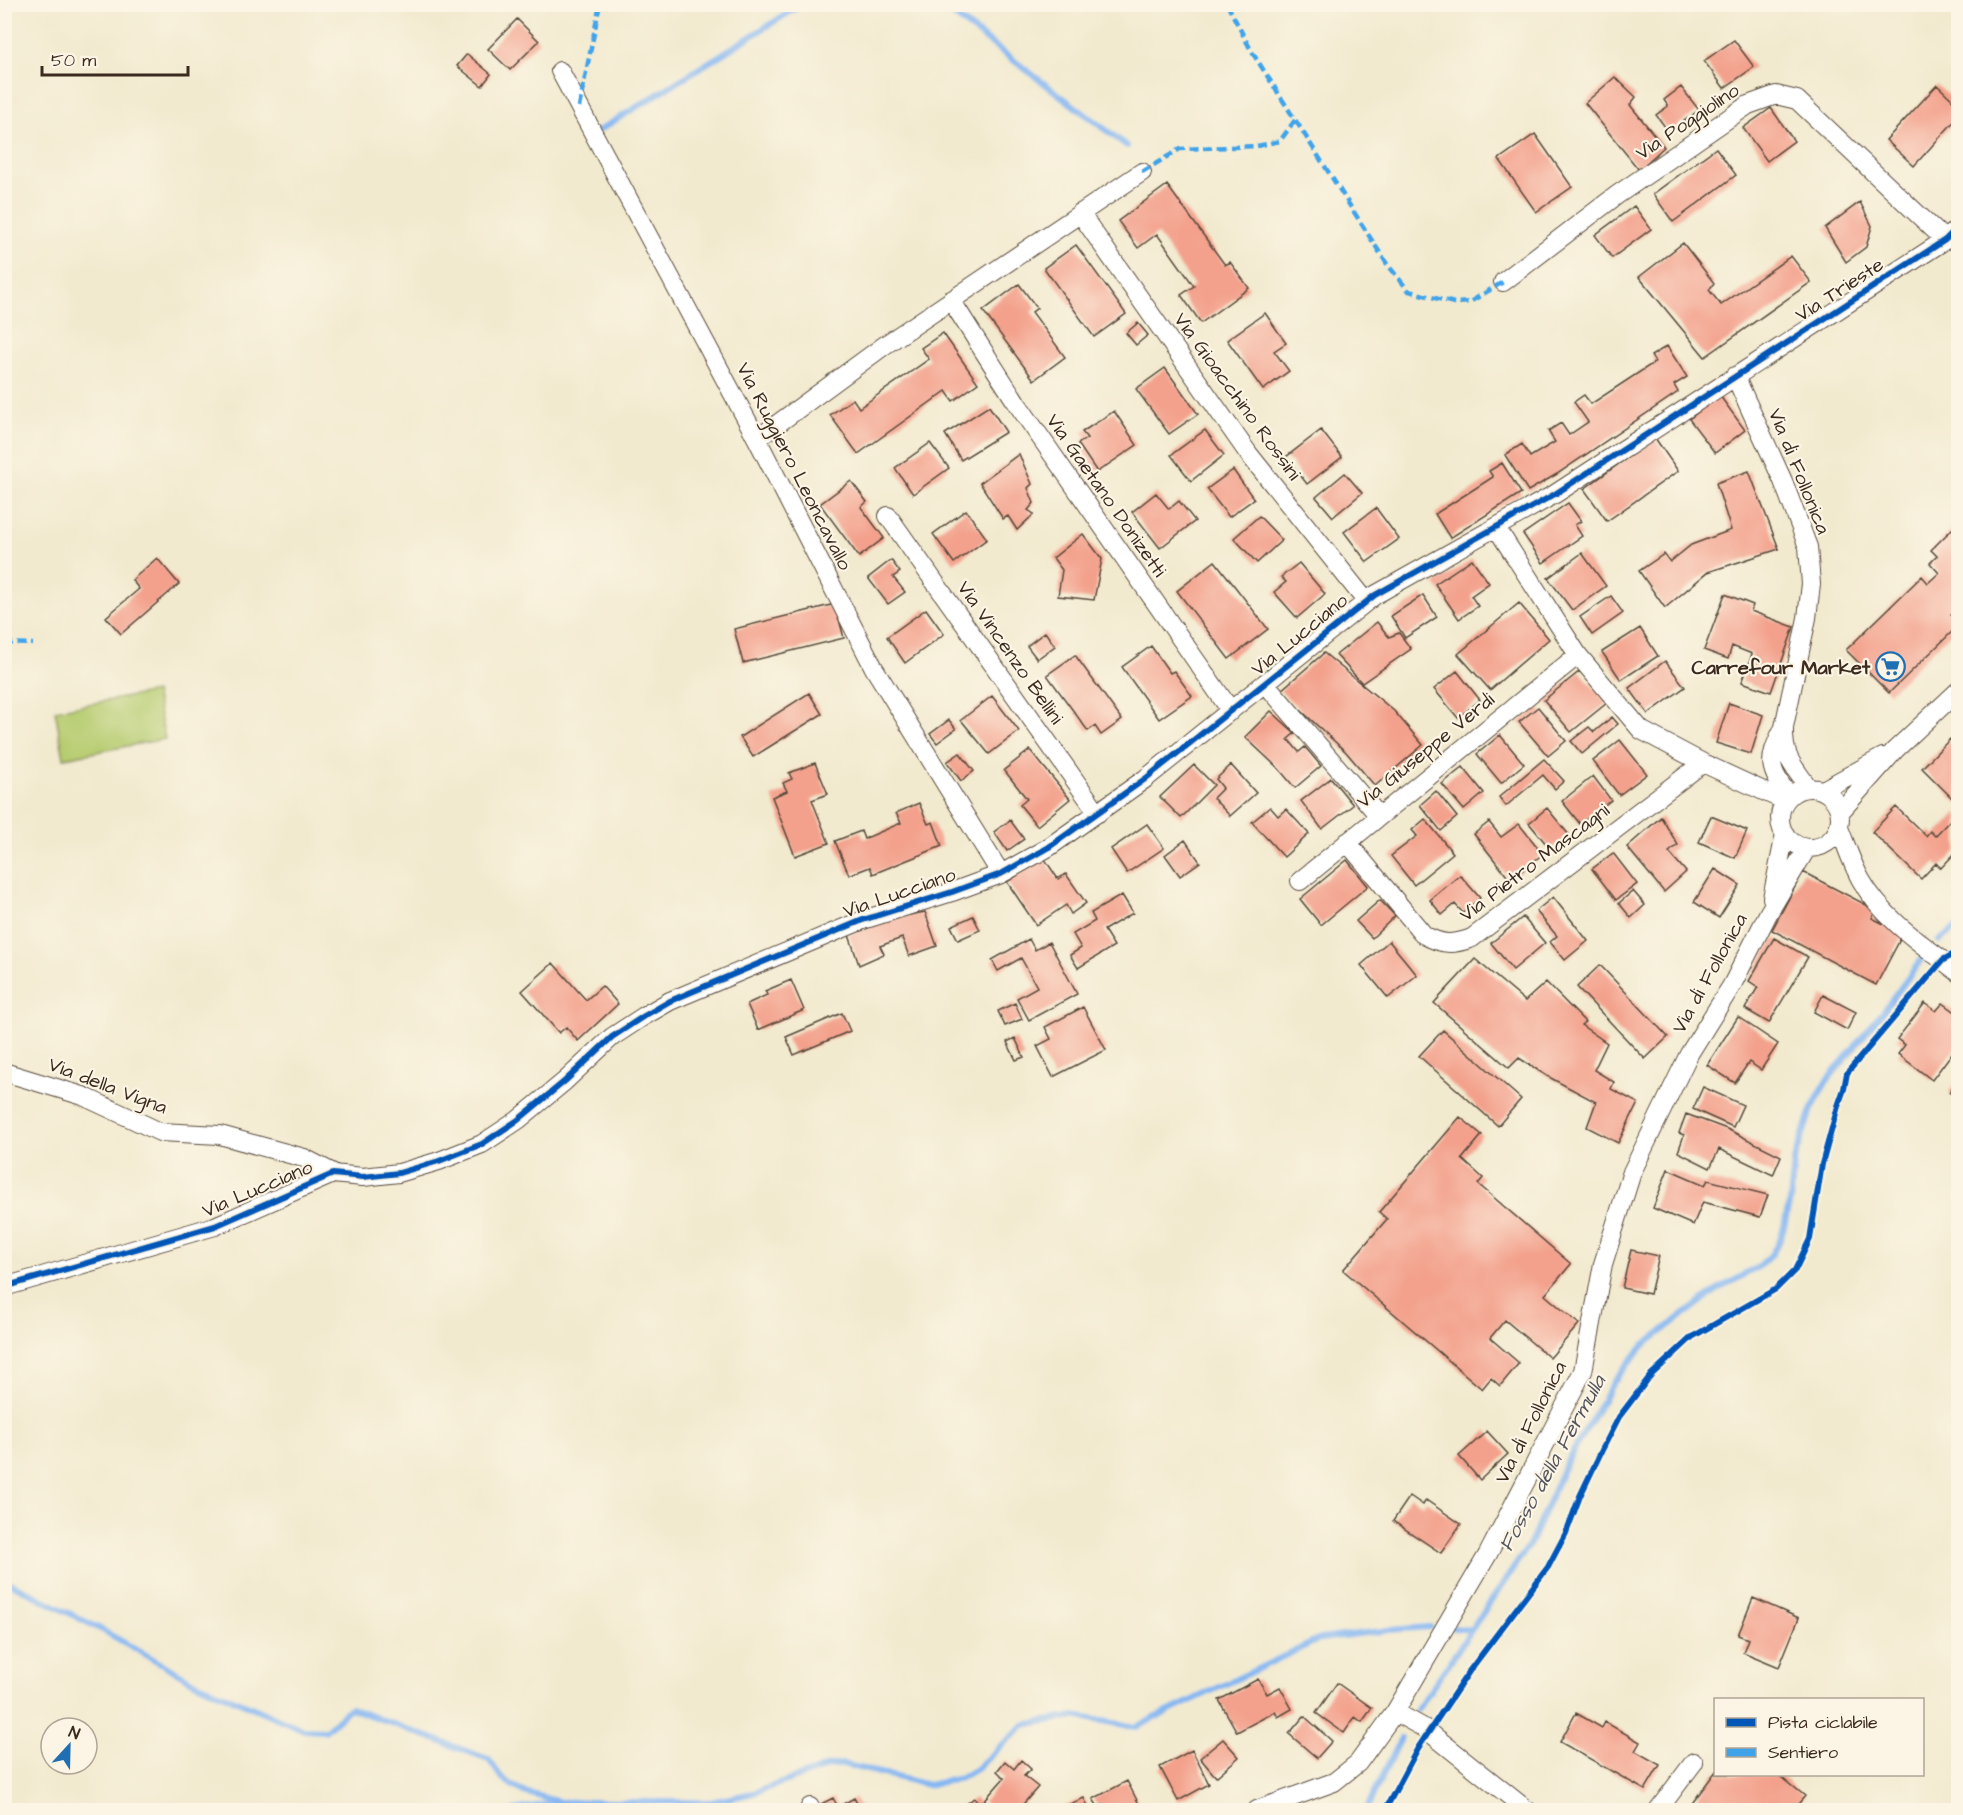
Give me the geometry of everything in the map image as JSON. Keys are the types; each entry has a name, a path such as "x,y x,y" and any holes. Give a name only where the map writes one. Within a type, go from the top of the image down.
{"street":[{"name":"Via Ruggiero Leoncavallo","path":"560,71 757,439 874,668 1001,874"},
{"name":"Via Poggiolino","path":"1503,282 1617,195 1738,111 1776,95 1797,100 1952,233"},
{"path":"757,439 885,345 1142,172"},
{"name":"Via Gioacchino Rossini","path":"1080,213 1248,453 1366,601"},
{"name":"Via Trieste","path":"1736,376 1952,233"},
{"name":"Via Gaetano Donizetti","path":"951,300 1018,405 1231,711"},
{"name":"Via Lucciano","path":"4,1287 215,1226 334,1173 363,1177 399,1173 439,1161 482,1144 518,1120 565,1081 612,1037 670,1001 863,920 1001,874 1049,847 1145,779 1366,601 1408,575 1555,494 1736,376"},
{"name":"Via di Follonica","path":"1736,376 1784,481 1808,547 1811,584 1807,618 1784,727 1785,753 1815,789"},
{"name":"Via Vincenzo Bellini","path":"888,516 1098,813"},
{"path":"1496,527 1578,655 1641,730 1703,763 1787,798"},
{"name":"Via Giuseppe Verdi","path":"1300,881 1578,655"},
{"path":"1265,683 1379,816"},
{"path":"1895,750 1815,789 1798,790 1787,798 1780,815 1785,834 1796,844 1815,846 1833,838 1839,820 1895,750 1959,691"},
{"name":"Via di Follonica","path":"1784,727 1773,749 1771,761 1774,774 1787,798"},
{"name":"Via Pietro Mascagni","path":"1347,842 1424,935 1439,943 1455,945 1472,938 1703,763"},
{"path":"1815,789 1834,799 1860,879"},
{"name":"Via di Follonica","path":"1769,912 1785,834"},
{"path":"1815,846 1860,879 1906,932 1959,972"},
{"name":"Via di Follonica","path":"1257,1810 1334,1782 1365,1755 1395,1713 1488,1554 1583,1371 1603,1264 1632,1172 1689,1054 1732,985 1769,912 1815,846"},
{"name":"Via della Vigna","path":"4,1072 83,1096 160,1132 220,1135 304,1158 334,1173"},
{"path":"1395,1713 1424,1728 1527,1810"},
{"path":"1658,1810 1694,1762"}],"green space":[{"path":"155,692 165,739 64,758 55,710"}],"building":[{"path":"517,19 539,41 510,70 488,49"},
{"path":"1734,40 1754,67 1724,88 1704,61"},
{"path":"467,54 491,74 482,86 457,66"},
{"path":"1615,77 1636,97 1630,105 1664,147 1639,170 1585,103"},
{"path":"1937,85 1958,105 1958,117 1914,166 1886,140"},
{"path":"1681,87 1699,110 1669,132 1656,115 1668,106 1664,100"},
{"path":"1771,108 1794,141 1767,161 1743,128"},
{"path":"1535,134 1572,187 1536,212 1499,159"},
{"path":"1716,148 1736,175 1673,222 1653,194"},
{"path":"1167,185 1225,265 1230,262 1249,288 1201,323 1181,295 1194,286 1157,234 1138,248 1118,221"},
{"path":"1860,202 1872,226 1866,247 1846,262 1825,228"},
{"path":"1634,206 1651,229 1612,258 1595,235"},
{"path":"1683,243 1714,283 1709,290 1721,305 1791,256 1811,282 1705,357 1639,277"},
{"path":"1076,245 1126,314 1094,337 1044,268"},
{"path":"1019,284 1037,308 1032,312 1065,357 1034,380 983,311"},
{"path":"1265,313 1286,343 1274,351 1289,371 1263,390 1227,340"},
{"path":"1138,323 1148,335 1136,345 1126,333"},
{"path":"943,333 978,383 953,401 946,391 858,454 830,415 853,399 859,408 929,359 921,348"},
{"path":"1667,346 1687,377 1674,385 1678,392 1528,491 1505,455 1522,444 1530,457 1555,442 1548,431 1561,423 1569,435 1588,422 1574,402 1584,395 1591,404 1655,362 1651,356"},
{"path":"1165,368 1198,414 1169,434 1136,389"},
{"path":"1720,396 1745,430 1715,453 1689,419"},
{"path":"989,406 1006,432 961,460 945,434"},
{"path":"1114,411 1137,445 1097,472 1078,444 1087,438 1082,432"},
{"path":"1205,430 1224,455 1191,481 1171,455"},
{"path":"1321,430 1342,457 1307,484 1286,457"},
{"path":"1655,438 1678,471 1607,521 1584,489"},
{"path":"930,443 949,468 913,494 895,468"},
{"path":"1019,454 1032,484 1028,488 1034,503 1028,510 1034,514 1017,530 1008,516 1003,519 980,483"},
{"path":"1502,463 1521,493 1450,538 1435,514 1493,477 1489,471"},
{"path":"1233,470 1254,499 1229,517 1207,489"},
{"path":"1749,471 1779,549 1708,572 1665,608 1639,571 1664,554 1670,562 1691,545 1731,530 1716,483"},
{"path":"1345,473 1362,493 1333,517 1316,497"},
{"path":"851,481 867,502 861,507 884,538 859,557 820,504"},
{"path":"1156,493 1169,509 1179,501 1195,521 1160,548 1132,512"},
{"path":"1568,503 1581,521 1575,525 1582,536 1543,563 1523,534"},
{"path":"1376,508 1399,539 1367,562 1344,532"},
{"path":"966,510 987,539 954,563 933,534"},
{"path":"1259,516 1282,540 1257,563 1234,538"},
{"path":"1958,523 1958,608 1951,615 1958,622 1958,626 1889,693 1846,650 1922,576 1928,583 1939,573 1930,563 1937,556 1931,550"},
{"path":"1083,534 1102,559 1094,600 1058,596 1062,570 1053,558"},
{"path":"1582,553 1606,586 1572,610 1548,578"},
{"path":"157,558 179,584 121,634 106,617 139,589 132,580"},
{"path":"1472,559 1489,583 1471,596 1478,606 1459,619 1435,584"},
{"path":"891,560 900,572 893,577 905,592 888,604 868,578"},
{"path":"1215,561 1268,629 1229,659 1177,591"},
{"path":"1299,563 1325,594 1297,618 1274,592 1286,582 1281,577"},
{"path":"1725,594 1753,605 1751,611 1794,627 1771,692 1742,682 1752,654 1732,646 1728,659 1704,650"},
{"path":"1423,595 1437,617 1405,638 1391,616"},
{"path":"1611,596 1623,613 1592,635 1580,617"},
{"path":"1519,603 1549,639 1490,690 1458,654"},
{"path":"835,604 844,638 743,663 734,629"},
{"path":"926,609 944,634 905,663 887,637"},
{"path":"1377,622 1389,637 1399,633 1411,649 1362,683 1336,655"},
{"path":"1640,628 1658,656 1621,680 1602,652"},
{"path":"1045,632 1055,646 1037,659 1027,646"},
{"path":"1151,646 1170,673 1174,671 1192,696 1159,719 1122,667"},
{"path":"1324,653 1394,711 1423,745 1375,786 1346,752 1280,691"},
{"path":"1075,655 1122,720 1101,735 1095,726 1088,731 1047,675"},
{"path":"1665,661 1685,687 1648,714 1629,688"},
{"path":"1457,671 1480,700 1458,718 1434,689"},
{"path":"1580,671 1607,703 1571,732 1544,700"},
{"path":"809,693 822,714 753,757 740,737"},
{"path":"992,696 1019,731 989,754 961,720"},
{"path":"1729,703 1763,715 1751,754 1716,743"},
{"path":"1538,707 1566,741 1548,756 1519,722"},
{"path":"1271,711 1295,733 1288,739 1299,752 1305,747 1321,766 1295,788 1279,769 1245,737"},
{"path":"1612,717 1618,724 1582,754 1571,741 1589,727 1594,732"},
{"path":"949,720 956,729 937,743 930,734"},
{"path":"1500,735 1524,764 1501,783 1477,754"},
{"path":"1950,739 1958,747 1958,804 1922,768"},
{"path":"1620,740 1647,774 1619,795 1593,761"},
{"path":"1030,750 1070,799 1037,826 1020,805 1027,799 1004,770"},
{"path":"960,753 974,771 961,781 947,762"},
{"path":"1544,759 1564,781 1555,789 1543,775 1506,806 1499,797"},
{"path":"815,763 828,794 812,800 829,843 795,856 772,797 787,791 783,783 792,779 789,773"},
{"path":"1194,765 1214,785 1181,818 1160,797"},
{"path":"1231,765 1256,793 1230,816 1213,798 1223,788 1216,779"},
{"path":"1463,767 1484,793 1464,810 1442,784"},
{"path":"1593,776 1611,800 1580,824 1562,801"},
{"path":"1331,778 1353,805 1322,829 1301,801"},
{"path":"1436,791 1457,817 1441,831 1420,805"},
{"path":"919,803 928,824 933,822 942,846 873,874 870,867 849,875 835,841 861,831 864,839 901,823 896,813"},
{"path":"1270,807 1278,816 1286,809 1309,834 1284,857 1252,822"},
{"path":"1896,807 1926,836 1930,831 1935,836 1958,812 1958,850 1941,868 1936,863 1921,879 1872,832"},
{"path":"1547,808 1569,835 1551,850 1529,823"},
{"path":"1711,816 1747,831 1735,858 1699,842"},
{"path":"1661,817 1678,845 1669,852 1686,872 1664,892 1627,847"},
{"path":"1425,819 1453,853 1414,885 1391,856 1417,836 1412,830"},
{"path":"1010,820 1024,839 1007,851 994,832"},
{"path":"1489,822 1501,837 1519,824 1543,854 1510,880 1474,834"},
{"path":"1147,824 1164,848 1127,873 1111,849"},
{"path":"1185,840 1200,862 1180,876 1165,855"},
{"path":"1613,853 1637,884 1616,900 1592,869"},
{"path":"1044,858 1058,879 1066,874 1086,903 1071,914 1066,905 1036,925 1007,882"},
{"path":"1347,860 1368,886 1321,925 1300,899"},
{"path":"1715,869 1740,885 1719,918 1694,902"},
{"path":"1803,872 1876,910 1872,918 1903,934 1876,985 1772,930"},
{"path":"1460,875 1480,898 1463,913 1455,904 1442,915 1430,900"},
{"path":"1633,891 1645,905 1631,918 1619,903"},
{"path":"1122,895 1133,913 1104,930 1114,946 1078,968 1070,955 1081,948 1073,934 1095,921 1091,913"},
{"path":"1553,897 1588,941 1565,960 1550,942 1557,936 1536,911"},
{"path":"1380,900 1395,916 1372,938 1356,921"},
{"path":"925,912 937,946 909,956 902,938 880,946 884,954 859,965 849,935 894,918"},
{"path":"973,916 980,930 958,940 951,926"},
{"path":"1523,917 1545,943 1513,970 1491,943"},
{"path":"1774,938 1808,957 1769,1023 1745,1009 1758,987 1749,981"},
{"path":"1029,939 1035,950 1049,942 1077,994 1029,1020 1017,998 1037,987 1021,958 998,971 992,960"},
{"path":"1389,941 1417,975 1388,998 1361,965"},
{"path":"1475,959 1525,1001 1546,982 1585,1022 1581,1025 1607,1043 1594,1070 1614,1082 1611,1089 1638,1103 1618,1143 1587,1127 1596,1102 1519,1058 1509,1068 1434,1003"},
{"path":"553,963 586,1000 602,986 618,1004 578,1041 566,1027 559,1033 522,991"},
{"path":"1600,965 1668,1037 1645,1059 1577,987"},
{"path":"791,980 804,1010 758,1030 747,1004 767,995 765,991"},
{"path":"1823,995 1856,1012 1847,1030 1814,1012"},
{"path":"1015,1003 1022,1019 1005,1026 998,1011"},
{"path":"1925,1003 1936,1011 1943,1003 1958,1014 1955,1020 1958,1023 1958,1045 1932,1080 1898,1054 1905,1045 1897,1039"},
{"path":"1083,1007 1106,1050 1053,1077 1037,1046 1051,1039 1045,1027"},
{"path":"842,1013 850,1031 794,1055 786,1037"},
{"path":"1738,1017 1778,1044 1761,1070 1749,1062 1735,1083 1707,1065"},
{"path":"1443,1030 1521,1099 1498,1126 1419,1056"},
{"path":"1015,1038 1024,1057 1016,1060 1007,1042"},
{"path":"1958,1080 1958,1099 1949,1092"},
{"path":"1703,1087 1743,1105 1733,1127 1693,1109"},
{"path":"1686,1114 1727,1129 1781,1156 1773,1175 1719,1149 1710,1168 1678,1152 1684,1135 1679,1133"},
{"path":"1460,1117 1482,1135 1462,1159 1483,1178 1478,1184 1571,1264 1545,1295 1579,1324 1550,1358 1505,1320 1490,1338 1519,1363 1500,1386 1491,1378 1482,1389 1343,1270 1387,1219 1379,1212"},
{"path":"1668,1169 1705,1185 1708,1180 1768,1195 1760,1217 1703,1202 1693,1225 1653,1208"},
{"path":"1631,1250 1659,1256 1650,1294 1622,1288"},
{"path":"1487,1431 1508,1454 1480,1480 1459,1456"},
{"path":"1410,1496 1423,1505 1426,1500 1461,1524 1441,1553 1393,1521"},
{"path":"1753,1598 1799,1618 1779,1667 1743,1652 1748,1639 1738,1635"},
{"path":"1258,1679 1267,1694 1280,1687 1292,1709 1278,1717 1275,1712 1237,1732 1219,1700"},
{"path":"1337,1683 1372,1708 1362,1722 1355,1717 1344,1733 1316,1713"},
{"path":"1576,1713 1602,1728 1605,1722 1640,1742 1635,1751 1660,1765 1645,1790 1560,1742"},
{"path":"1304,1716 1332,1741 1317,1758 1289,1734"},
{"path":"1223,1739 1239,1757 1216,1777 1200,1758"},
{"path":"1192,1750 1209,1784 1178,1801 1160,1767"},
{"path":"1021,1760 1031,1769 1024,1776 1038,1787 1018,1810 994,1810 983,1802 1004,1778 997,1771 1005,1761 1014,1769"},
{"path":"1714,1774 1714,1776 1780,1776 1805,1796 1793,1810 1687,1810"},
{"path":"1127,1781 1141,1808 1100,1810 1093,1799"},
{"path":"833,1798 838,1807 854,1798 861,1810 825,1810 821,1804"},
{"path":"974,1798 985,1810 963,1810 961,1808"},
{"path":"1084,1798 1090,1810 1056,1810"}],"waterway":[{"path":"598,131 803,4"},
{"path":"939,4 1127,146"},
{"name":"Fosso della Fermulla","path":"1939,941 1958,926"},
{"name":"Fosso della Fermulla","path":"1417,1710 1530,1544 1564,1467 1614,1381 1644,1345 1714,1292 1758,1267 1772,1254 1781,1238 1790,1201 1794,1162 1810,1113 1826,1082 1886,1008 1921,960"},
{"path":"4,1580 102,1630 194,1682 304,1730 325,1731 350,1708 488,1759 501,1777 513,1786 524,1792 559,1802 711,1802 753,1793 829,1766 843,1764 928,1785 961,1778 976,1769 1024,1725 1074,1716 1136,1727 1320,1639 1430,1627"},
{"path":"1453,1628 1470,1630"},
{"name":"Fosso della Fermulla","path":"1366,1810 1401,1738"},
{"path":"515,1810 555,1803"}],"marked path":[{"path":"579,107 600,4"},
{"path":"1227,4 1252,52 1387,264 1409,291 1454,303 1470,302 1503,282"},
{"path":"1142,172 1180,149 1257,146 1280,141 1295,120"},
{"path":"4,643 33,644"}],"cycle path":[{"path":"4,1287 215,1226 333,1174 363,1177 399,1173 439,1161 482,1144 518,1120 565,1081 612,1037 670,1001 863,920 1001,874 1049,847 1145,779 1375,595 1555,494 1945,240 1958,227"},
{"path":"1385,1810 1418,1748 1470,1670 1548,1567 1619,1417 1651,1375 1692,1337 1776,1289 1795,1270 1810,1239 1822,1164 1847,1073 1943,960 1958,952"}],"place":[{"name":"Carrefour Market","path":"1891,667"}]}
